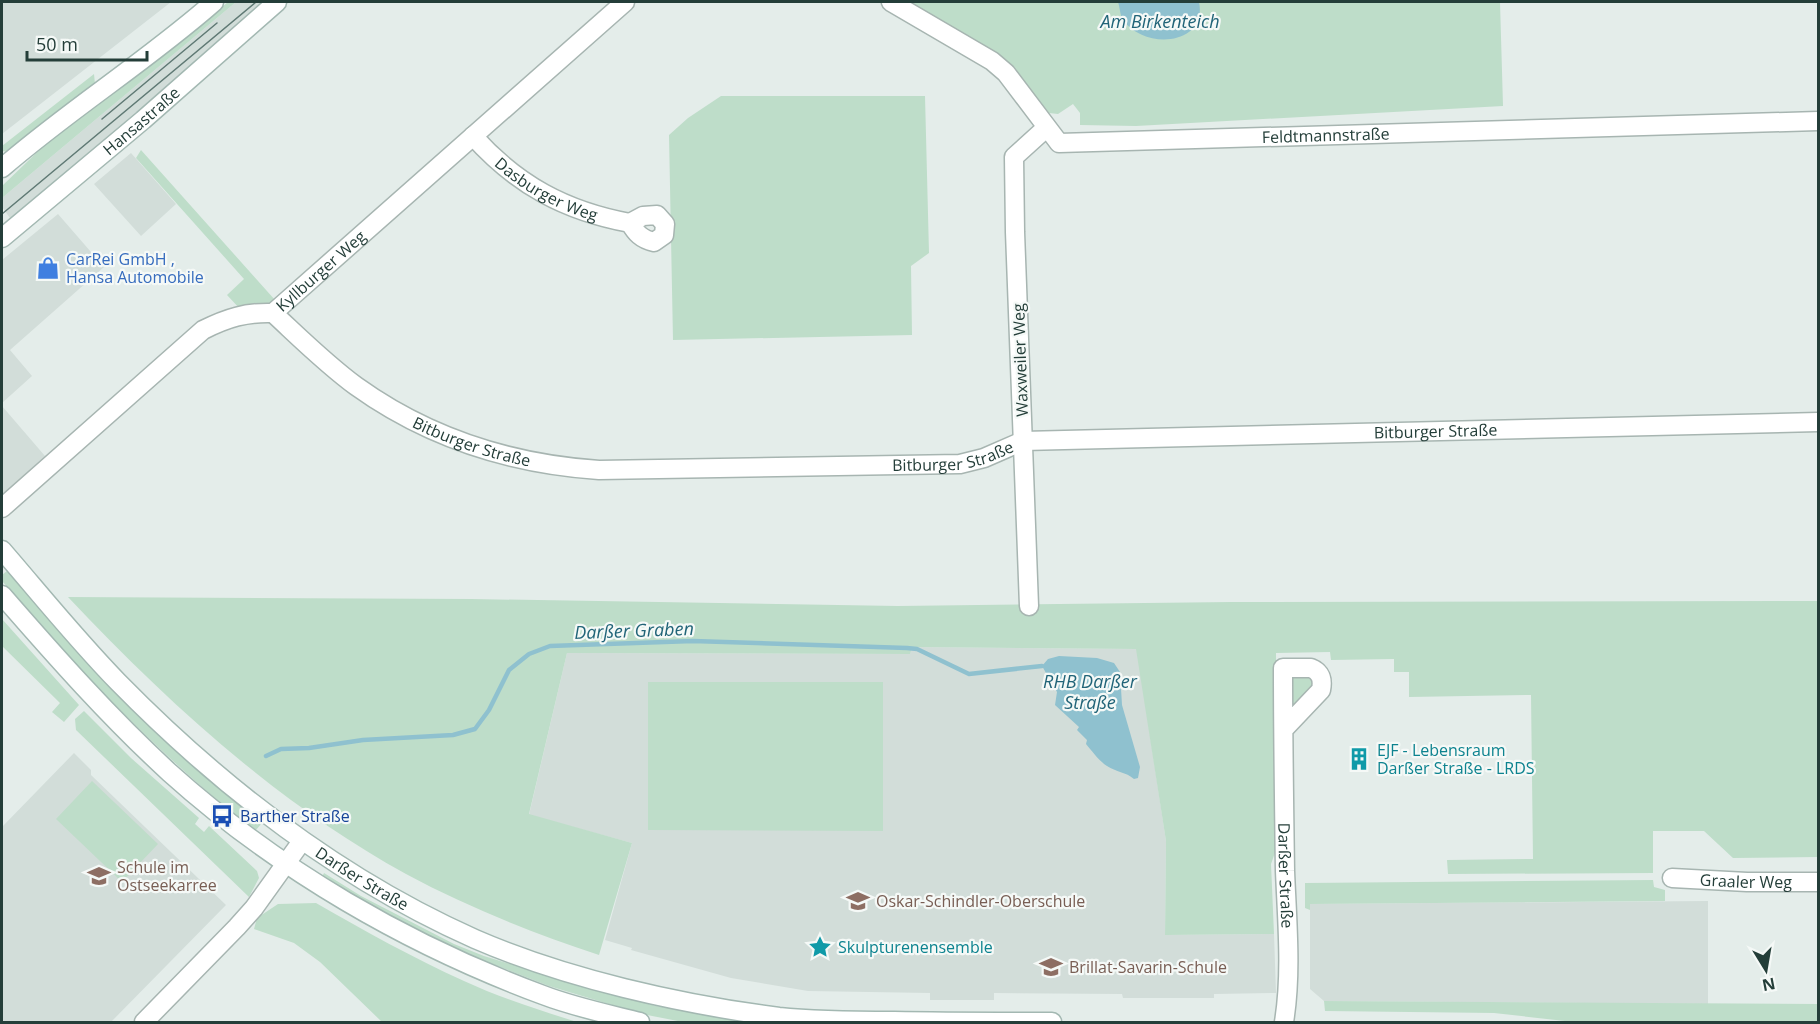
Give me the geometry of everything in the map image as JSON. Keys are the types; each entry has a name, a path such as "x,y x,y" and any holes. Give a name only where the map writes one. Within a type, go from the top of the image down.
{"street":[{"path":"2,168 54,124 150,54 214,2"},
{"name":"Hansastraße","path":"2,238 138,124 277,2"},
{"name":"Kyllburger Weg","path":"2,508 203,330 236,315 256,312 273,313 625,2"},
{"name":"Feldtmannstraße","path":"891,2 992,61 1006,73 1059,143 1818,121"},
{"name":"Waxweiler Weg","path":"1029,606 1014,157 1047,128"},
{"name":"Dasburger Weg","path":"473,136 519,180 548,197 582,211 630,222"},
{"name":"Bitburger Straße","path":"273,313 332,367 386,406 418,424 506,456 556,466 599,470 665,471 960,464 984,458 1023,441 1818,422"},
{"name":"Darßer Straße","path":"2,550 118,682 251,803 349,872 401,903 476,939 540,964 651,994 780,1017 828,1022 1052,1023"},
{"name":"Darßer Straße","path":"2,595 92,696 170,773 222,816 285,862 373,917 455,959 545,996 640,1023"},
{"name":"Darßer Straße","path":"1284,729 1288,985 1284,1023"},
{"path":"144,1023 243,921 302,841"},
{"name":"Graaler Weg","path":"1672,878 1748,882 1818,882"}],"shaded area":[{"path":"2,2 171,2 2,134"},
{"path":"236,2 264,2 136,115 10,218 2,207 2,198"},
{"path":"131,153 176,204 141,236 94,184"},
{"path":"58,214 104,267 10,350 32,376 2,403 2,260"},
{"path":"2,406 45,456 4,493 2,493"},
{"path":"911,647 1137,649 1166,841 1165,935 1274,934 1276,993 1214,994 1214,998 1123,998 1122,994 994,993 994,1000 930,1000 930,993 808,991 731,978 631,950 632,948 605,940 632,843 529,815 567,653 910,654"},
{"name":"Schule im Ostseekarree","path":"74,753 91,770 91,775 226,905 111,1022 2,1022 2,827"},
{"path":"1708,901 1708,1004 1324,1001 1310,989 1310,904"}],"green space":[{"path":"228,2 236,2 2,198 2,186 55,135 183,39"},
{"path":"904,2 1500,2 1503,106 1136,126 1080,125 1080,113 1073,104 1058,114 1049,113 1010,67"},
{"path":"94,74 95,84 8,152 2,151 2,146"},
{"path":"721,96 925,96 929,253 911,266 912,335 673,340 669,135 688,118"},
{"path":"141,150 275,300 269,305 241,310 227,295 244,279 136,158"},
{"path":"7,571 66,637 263,822 255,831 187,774 92,681 2,581 2,575"},
{"path":"68,597 471,599 898,606 1231,602 1818,601 1818,857 1733,858 1704,831 1653,831 1653,873 1448,874 1447,860 1533,859 1531,695 1409,697 1409,672 1394,672 1394,659 1331,660 1330,652 1276,653 1277,847 1271,864 1274,934 1165,935 1166,841 1136,649 912,647 910,654 567,653 529,814 632,843 599,955 501,919 429,886 359,846 313,816 226,749 185,713"},
{"path":"2,619 79,705 64,722 52,712 60,703 2,646"},
{"path":"1308,674 1314,681 1314,689 1288,711 1291,679 1294,675"},
{"path":"648,682 883,682 883,831 648,830"},
{"path":"84,711 131,758 199,818 195,824 204,832 209,826 257,871 259,878 249,897 76,730 75,719"},
{"path":"92,781 158,844 122,882 56,819"},
{"path":"324,873 361,896 454,944 484,956 656,1006 758,1022 683,1022 642,1014 549,986 454,949 399,922 322,877"},
{"path":"1653,880 1654,887 1665,890 1665,901 1310,904 1310,910 1305,908 1305,883"},
{"path":"316,903 408,954 464,981 577,1022 382,1022 320,962 294,943 254,929 257,918 278,904"},
{"path":"1324,1001 1818,1004 1818,1022 1574,1022 1494,1013 1325,1011"}],"water":[{"name":"Am Birkenteich","path":"1118,2 1199,2 1199,16 1194,27 1185,35 1173,39 1159,39 1133,30 1123,20"},
{"name":"RHB Darßer Straße","path":"1059,656 1097,658 1114,663 1120,672 1122,705 1140,767 1138,778 1134,779 1110,768 1101,761 1086,744 1087,740 1077,730 1079,727 1055,705 1057,692 1042,666 1048,659"}],"waterway":[{"name":"Darßer Graben","path":"266,756 281,749 309,748 363,740 453,735 475,729 489,710 509,670 529,654 550,646 693,641 907,648 917,649 969,674 1042,666"}],"tram line":[{"path":"2,214 256,2"},
{"path":"102,119 217,23"}],"place":[{"name":"CarRei GmbH , Hansa Automobile","path":"48,268"},
{"name":"EJF - Lebensraum Darßer Straße - LRDS","path":"1359,759"},
{"name":"Barther Straße","path":"222,816"},
{"name":"Schule im Ostseekarree","path":"99,876"},
{"name":"Oskar-Schindler-Oberschule","path":"858,901"},
{"name":"Skulpturenensemble","path":"820,947"},
{"name":"Brillat-Savarin-Schule","path":"1051,967"}]}
